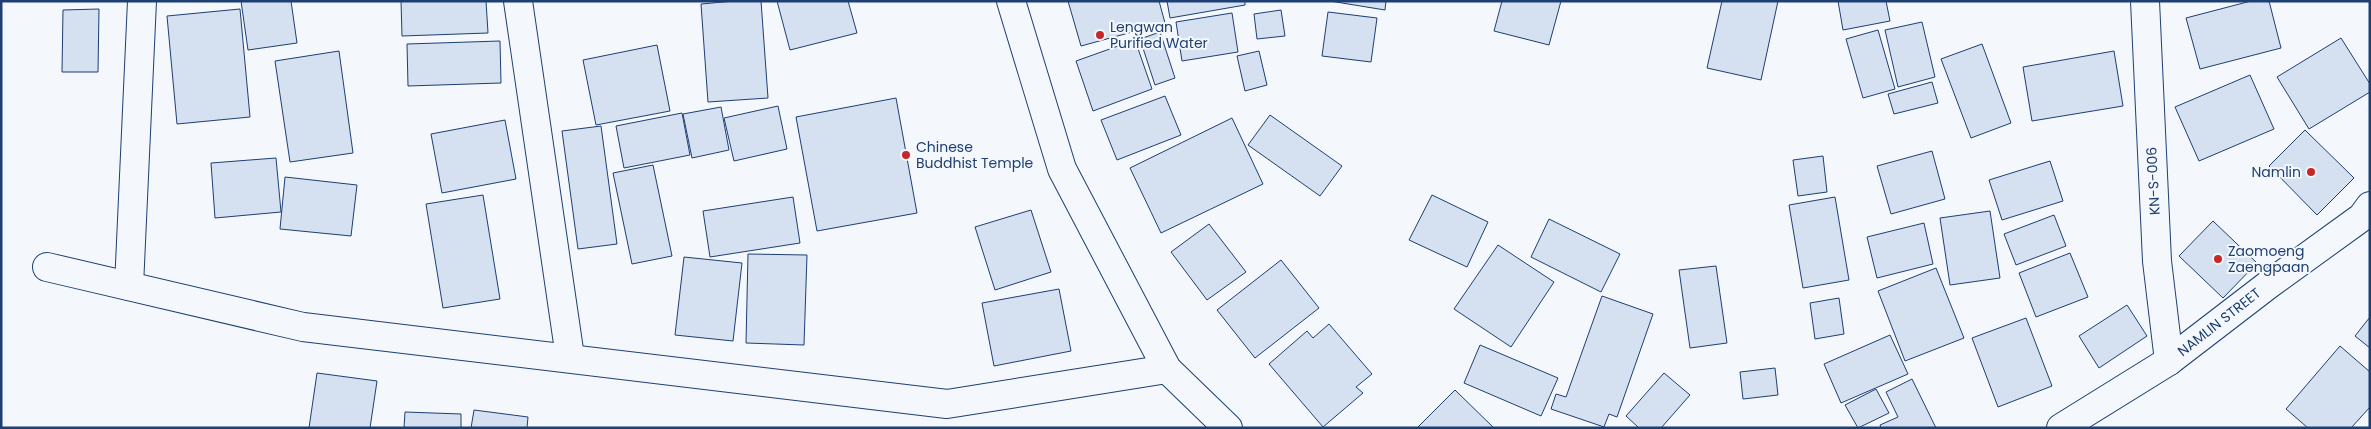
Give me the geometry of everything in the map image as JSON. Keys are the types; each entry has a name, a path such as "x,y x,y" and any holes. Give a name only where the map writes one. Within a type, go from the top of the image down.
{"main road":[{"path":"129,286 142,1"},
{"path":"518,1 570,358"},
{"path":"1011,1 1062,169 1167,369 1228,428"},
{"name":"KN-S-006","path":"2145,1 2157,261 2170,361"},
{"name":"NAMLIN STREET","path":"2061,428 2170,361 2268,284 2362,217 2370,206"},
{"path":"47,267 303,327 947,404 1167,369"}],"building":[{"path":"241,1 291,1 297,43 248,50"},
{"path":"401,1 486,1 488,33 402,36"},
{"path":"761,1 768,98 708,102 701,4"},
{"path":"777,1 848,1 857,33 790,50"},
{"name":"Lengwan Purified Water","path":"1068,1 1159,1 1165,23 1081,46"},
{"path":"1167,1 1245,1 1245,5 1170,18"},
{"path":"1330,1 1386,1 1385,10"},
{"path":"1502,1 1561,1 1549,45 1494,31"},
{"path":"1722,1 1778,1 1761,80 1707,68"},
{"path":"1838,1 1886,1 1890,21 1843,30"},
{"path":"2251,1 2269,1 2281,48 2200,69 2186,18"},
{"path":"99,9 98,72 62,72 63,10"},
{"path":"240,9 250,117 177,124 167,16"},
{"path":"1281,10 1285,36 1257,39 1254,14"},
{"path":"1328,12 1377,18 1371,62 1322,56"},
{"path":"1232,13 1238,52 1182,61 1176,22"},
{"path":"1922,22 1935,77 1898,87 1885,30"},
{"path":"1878,30 1895,89 1863,98 1846,39"},
{"path":"1160,32 1175,78 1155,85 1140,39"},
{"path":"2341,38 2370,84 2370,92 2309,129 2277,77"},
{"path":"1135,40 1152,89 1093,111 1076,61"},
{"path":"500,41 501,83 408,86 407,44"},
{"path":"1982,44 2011,123 1971,138 1941,59"},
{"path":"657,45 670,111 596,125 583,60"},
{"path":"339,51 353,153 290,162 275,61"},
{"path":"1259,51 1267,85 1245,91 1237,56"},
{"path":"2114,51 2123,106 2032,121 2023,67"},
{"path":"2250,75 2274,129 2199,161 2175,107"},
{"path":"1932,82 1938,103 1894,114 1888,94"},
{"path":"1165,96 1181,135 1117,160 1101,120"},
{"path":"896,98 917,213 817,231 796,117"},
{"path":"778,106 787,149 734,161 724,118"},
{"path":"721,107 729,150 692,158 683,114"},
{"path":"682,113 690,155 624,168 616,126"},
{"path":"1270,115 1342,166 1320,196 1248,145"},
{"path":"1232,118 1263,184 1161,233 1130,168"},
{"path":"505,120 516,179 442,193 431,134"},
{"path":"601,126 617,244 578,249 562,131"},
{"name":"Namlin","path":"2305,130 2354,178 2317,215 2269,166"},
{"path":"1932,151 1945,199 1891,214 1877,166"},
{"path":"1823,156 1827,192 1798,196 1793,160"},
{"path":"276,158 281,212 215,218 211,163"},
{"path":"2050,161 2063,201 2002,220 1989,180"},
{"path":"653,165 672,256 632,264 613,173"},
{"path":"285,177 357,185 351,236 280,229"},
{"path":"483,195 500,299 443,308 426,204"},
{"path":"1432,195 1488,222 1467,267 1409,240"},
{"path":"793,197 800,243 710,257 703,211"},
{"path":"1835,197 1849,280 1803,288 1789,205"},
{"path":"1031,210 1051,272 995,290 975,227"},
{"path":"1990,211 2000,278 1950,285 1940,218"},
{"path":"2054,215 2066,246 2016,265 2004,234"},
{"path":"1549,219 1620,254 1601,292 1531,257"},
{"name":"Zaomoeng Zaengpaan","path":"2213,221 2257,263 2223,298 2179,256"},
{"path":"1924,223 1933,264 1877,278 1867,237"},
{"path":"1209,224 1246,272 1207,300 1171,252"},
{"path":"1498,245 1554,282 1511,347 1454,309"},
{"path":"2070,253 2088,297 2036,317 2019,273"},
{"path":"748,254 807,255 804,345 746,343"},
{"path":"684,257 742,263 733,341 675,335"},
{"path":"1281,260 1319,308 1255,358 1217,310"},
{"path":"1716,266 1727,343 1690,348 1679,270"},
{"path":"1936,268 1964,338 1905,361 1878,291"},
{"path":"1059,289 1071,351 994,366 982,303"},
{"path":"1602,296 1653,314 1617,417 1609,414 1604,427 1551,409 1556,394 1566,397"},
{"path":"1839,298 1844,334 1815,339 1810,303"},
{"path":"2127,305 2147,336 2099,368 2079,336"},
{"path":"2370,317 2370,348 2355,336"},
{"path":"2026,318 2052,386 1998,407 1972,338"},
{"path":"1329,324 1372,374 1356,387 1363,393 1323,427 1269,364 1307,331 1313,338"},
{"path":"1890,335 1908,374 1841,403 1824,364"},
{"path":"1480,345 1558,378 1541,416 1464,383"},
{"path":"2340,346 2370,372 2370,407 2351,428 2308,428 2286,409"},
{"path":"1775,368 1778,395 1743,399 1740,372"},
{"path":"317,373 377,381 370,428 309,428"},
{"path":"1664,373 1690,395 1661,428 1639,428 1626,416"},
{"path":"1912,379 1936,428 1881,428 1880,425 1898,417 1886,392"},
{"path":"1876,389 1889,413 1858,428 1845,405"},
{"path":"1455,390 1494,428 1417,428"},
{"path":"474,410 528,417 527,428 471,428"},
{"path":"405,412 461,414 461,428 404,428"}],"place":[{"name":"Lengwan Purified Water","path":"1100,35"},
{"name":"Chinese Buddhist Temple","path":"906,155"},
{"name":"Namlin","path":"2311,172"},
{"name":"Zaomoeng Zaengpaan","path":"2218,259"}]}
